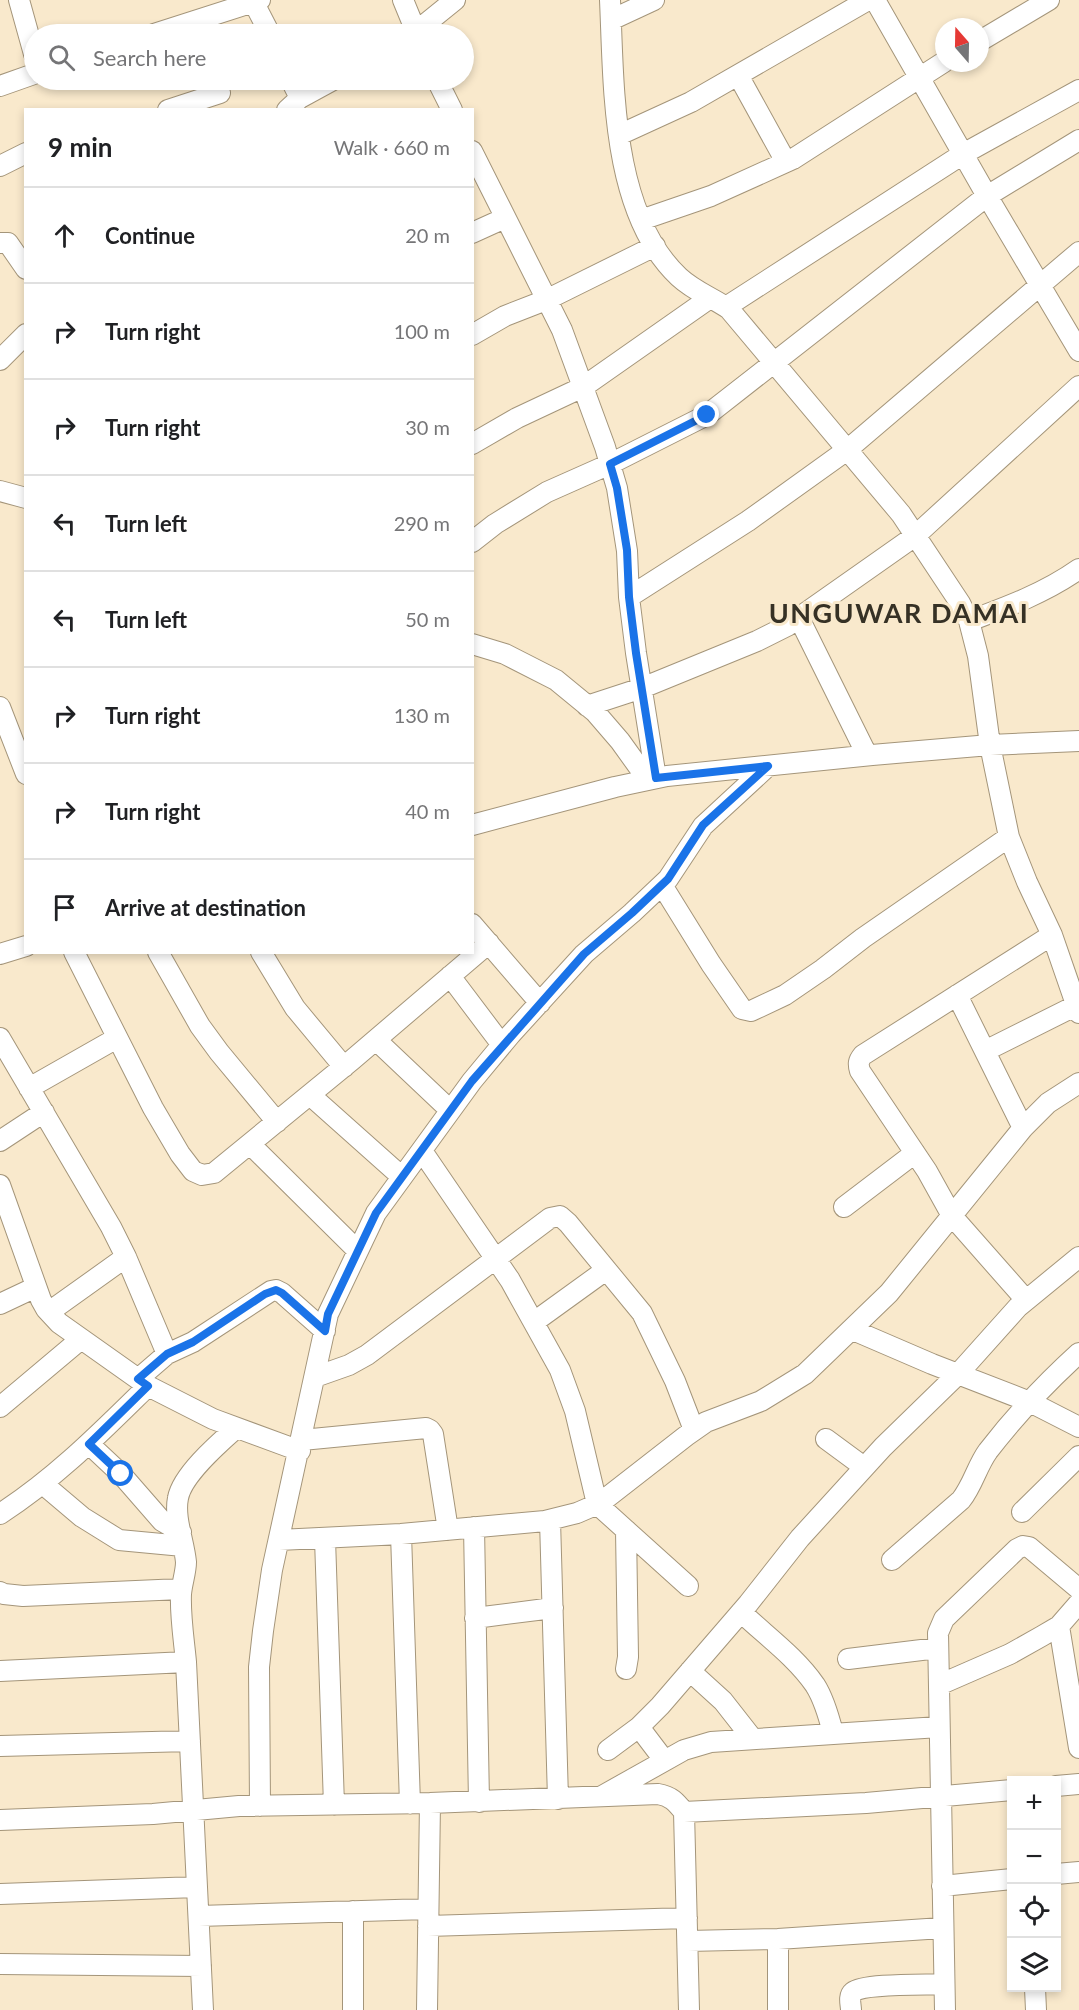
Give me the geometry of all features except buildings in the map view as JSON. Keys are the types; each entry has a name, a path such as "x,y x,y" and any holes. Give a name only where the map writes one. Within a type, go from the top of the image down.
{"street":[{"path":"19,0 26,24"},
{"path":"404,0 412,24"},
{"path":"427,24 455,0"},
{"path":"610,0 613,74 619,135 630,189 645,231 679,277 691,287 718,302 775,364 901,514 960,603 969,621 978,656 990,745 1010,837 1027,882 1052,935 1078,1008 985,1051"},
{"path":"611,21 654,0"},
{"path":"619,135 691,102 868,0"},
{"path":"874,0 1079,351"},
{"path":"989,36 1049,0"},
{"path":"185,24 257,1 266,24"},
{"path":"641,220 711,196 786,162 935,67"},
{"path":"738,75 786,162"},
{"path":"0,86 24,78"},
{"path":"294,104 317,90"},
{"path":"442,90 451,108"},
{"path":"474,443 517,418 583,387 718,302 963,154 1079,90"},
{"path":"174,108 220,93"},
{"path":"474,540 495,524 547,492 610,464 707,415 987,196 1079,140"},
{"path":"0,166 24,154"},
{"path":"474,155 562,330 617,488 627,550 629,597 652,779"},
{"path":"474,232 506,218"},
{"path":"0,243 8,243 24,265"},
{"path":"474,334 506,316 546,300 655,246"},
{"path":"629,597 748,521 847,450 1079,252"},
{"path":"0,360 24,336"},
{"path":"587,706 642,688 788,626 915,536 1079,386"},
{"path":"0,491 24,497"},
{"path":"969,621 1037,594 1079,569"},
{"path":"799,618 867,755"},
{"path":"474,645 505,654 556,680 587,706 652,779"},
{"path":"0,707 24,767"},
{"path":"474,824 652,779 867,755 990,745 1079,741"},
{"path":"260,1806 260,1667 262,1631 272,1570 301,1446 328,1314 376,1213 450,1110 502,1045 584,954 668,879 703,825 768,766"},
{"path":"662,885 742,1009 751,1011 785,995 862,938 1010,837"},
{"path":"474,926 540,1003"},
{"path":"1026,1300 952,1216 915,1153 860,1071 858,1060 1052,935"},
{"path":"75,954 153,1108 180,1154 193,1171 202,1175 214,1173 250,1144 489,943"},
{"path":"1,950 24,946"},
{"path":"159,954 200,1026 277,1122"},
{"path":"262,954 295,1008 344,1067"},
{"path":"450,976 502,1045"},
{"path":"957,995 1023,1128"},
{"path":"0,1038 111,1227 167,1354"},
{"path":"29,1088 117,1038"},
{"path":"376,1040 450,1110"},
{"path":"279,1540 401,1534 550,1520 577,1513 597,1504 706,1422 761,1401 805,1374 889,1293 1023,1128 1048,1103 1079,1083"},
{"path":"310,1095 402,1177"},
{"path":"0,1141 44,1113"},
{"path":"250,1144 358,1251"},
{"path":"422,1151 510,1280 560,1371 575,1411 597,1504 688,1586"},
{"path":"844,1207 915,1153"},
{"path":"0,1187 41,1300 59,1323 143,1382 213,1419 236,1428 301,1446 426,1428 430,1430 448,1530"},
{"path":"315,1377 348,1365 367,1355 550,1218 560,1216 642,1313 675,1381 694,1430"},
{"path":"49,1312 126,1257"},
{"path":"608,1750 639,1727 660,1707 800,1538 864,1467 958,1374 1026,1300 1079,1257"},
{"path":"534,1323 606,1270"},
{"path":"0,1304 36,1287"},
{"path":"0,1514 33,1493 89,1444 167,1354 193,1342 265,1294 276,1290 282,1293 325,1331"},
{"path":"853,1330 1030,1402 1079,1427"},
{"path":"0,1407 81,1339"},
{"path":"892,1560 961,1500 968,1491 986,1454 1051,1378 1079,1353"},
{"path":"203,2010 186,1662 181,1607 181,1589 186,1563 178,1497 184,1483 203,1458 236,1428"},
{"path":"826,1439 864,1467"},
{"path":"89,1444 121,1474 162,1521 182,1539"},
{"path":"1022,1512 1079,1456"},
{"path":"42,1484 82,1517 118,1540 182,1539"},
{"path":"550,1520 558,1799"},
{"path":"474,1527 479,1802"},
{"path":"626,1530 628,1657 626,1669"},
{"path":"401,1534 410,1804"},
{"path":"325,1539 334,1804"},
{"path":"945,2010 938,1634 944,1619 1017,1549 1023,1546 1029,1547 1079,1589"},
{"path":"0,1592 23,1596 181,1589"},
{"path":"939,1685 1010,1654 1059,1626 1079,1604"},
{"path":"476,1617 553,1608"},
{"path":"741,1612 793,1660 815,1685 828,1714 833,1733"},
{"path":"1059,1626 1076,1706 1079,1748"},
{"path":"848,1659 938,1648"},
{"path":"0,1671 186,1662"},
{"path":"690,1671 723,1701 752,1738"},
{"path":"639,1727 664,1760"},
{"path":"600,1797 684,1750 711,1742 939,1727"},
{"path":"0,1746 190,1741"},
{"path":"1061,1786 1079,1784"},
{"path":"684,1812 866,1803 1007,1790"},
{"path":"0,1820 153,1814 260,1806 479,1802 658,1794 668,1796 675,1800 684,1812 689,2010"},
{"path":"427,2010 430,1803"},
{"path":"1061,1874 1079,1872"},
{"path":"942,1886 1007,1879"},
{"path":"0,1894 197,1887"},
{"path":"199,1916 353,1911 428,1917 687,1918"},
{"path":"353,1911 353,2010"},
{"path":"688,1941 778,1939 942,1928"},
{"path":"778,1939 778,2010"},
{"path":"0,1964 201,1965"},
{"path":"852,2010 850,1995 859,1990 872,1987 944,1984"},
{"path":"1035,1992 1036,2010"}],"district":[{"name":"UNGUWAR DAMAI","path":"899,612"}],"route":[{"path":"121,1474 89,1444 148,1386 138,1379 167,1354 193,1342 265,1294 276,1290 325,1331 328,1314 376,1213 472,1081 584,954 668,879 703,825 768,766 656,778 636,653 629,597 627,550 617,488 610,464 707,415"}]}
